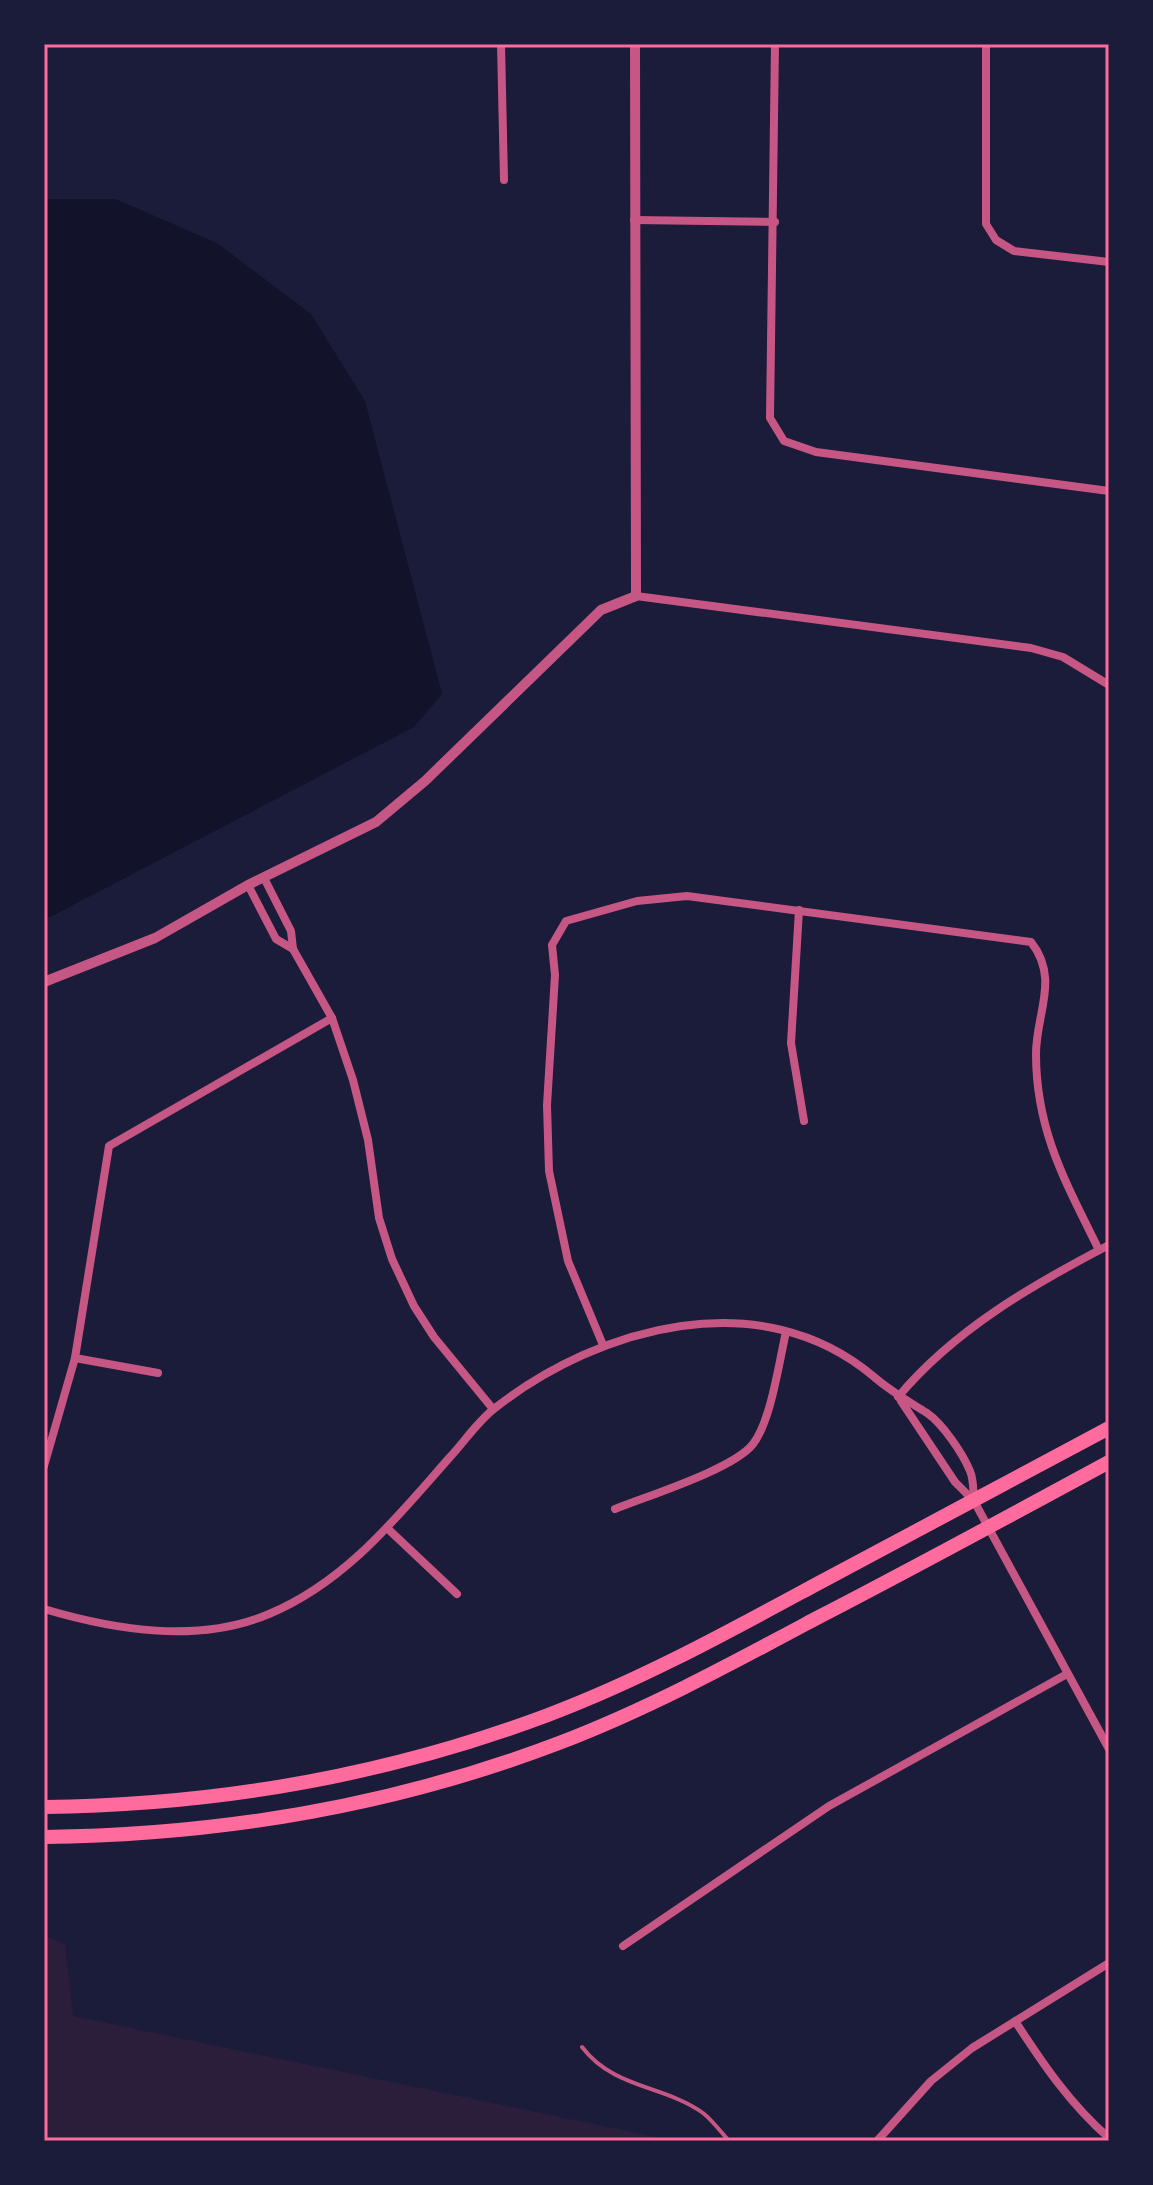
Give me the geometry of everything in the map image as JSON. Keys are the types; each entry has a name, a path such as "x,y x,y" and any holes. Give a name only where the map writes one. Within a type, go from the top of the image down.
{"main road":[{"path":"44,1807 162,1803 341,1776 458,1746 548,1715 696,1649 1109,1428"},
{"path":"44,1837 158,1833 304,1815 476,1771 635,1712 1109,1462"}],"street":[{"path":"501,44 504,180"},
{"path":"635,44 636,596"},
{"path":"775,44 770,418 784,441 816,452 1109,491"},
{"path":"986,44 986,224 996,240 1014,251 1109,262"},
{"path":"634,220 775,222"},
{"path":"44,982 155,938 248,885 376,822 403,802 601,610 636,596 1031,648 1063,657 1109,685"},
{"path":"264,878 291,931 293,949 332,1018 353,1080 368,1140 379,1218 392,1259 414,1306 434,1337 493,1409"},
{"path":"248,885 276,939 293,949"},
{"path":"603,1345 568,1261 549,1171 547,1105 555,975 552,945 566,921 637,901 687,896 895,922 954,935 1031,942 1044,958 1046,982 1036,1051 1043,1128 1057,1167 1099,1250"},
{"path":"799,910 791,1043 804,1121"},
{"path":"44,1466 75,1358 109,1146 332,1018"},
{"path":"898,1397 925,1365 971,1328 1109,1245"},
{"path":"44,1609 109,1628 157,1631 208,1628 268,1615 318,1587 359,1558 493,1409 603,1345 653,1329 709,1322 755,1325 818,1340 856,1362 898,1397 930,1415 971,1473 974,1501"},
{"path":"615,1509 736,1460 753,1444 762,1428 786,1332"},
{"path":"75,1358 158,1373"},
{"path":"898,1397 955,1482 974,1501 1109,1749"},
{"path":"387,1528 457,1594"},
{"path":"623,1946 829,1806 1067,1674"},
{"path":"877,2141 931,2081 1015,2021 1109,1963"},
{"path":"1015,2021 1054,2081 1082,2115 1109,2138"}],"lane":[{"path":"582,2047 595,2063 614,2075 702,2113 729,2141"}],"shaded area":[{"path":"44,199 115,199 217,243 311,314 365,401 442,694 414,727 50,917 44,917"},
{"path":"44,1936 65,1944 73,2016 676,2141 44,2141"}]}
